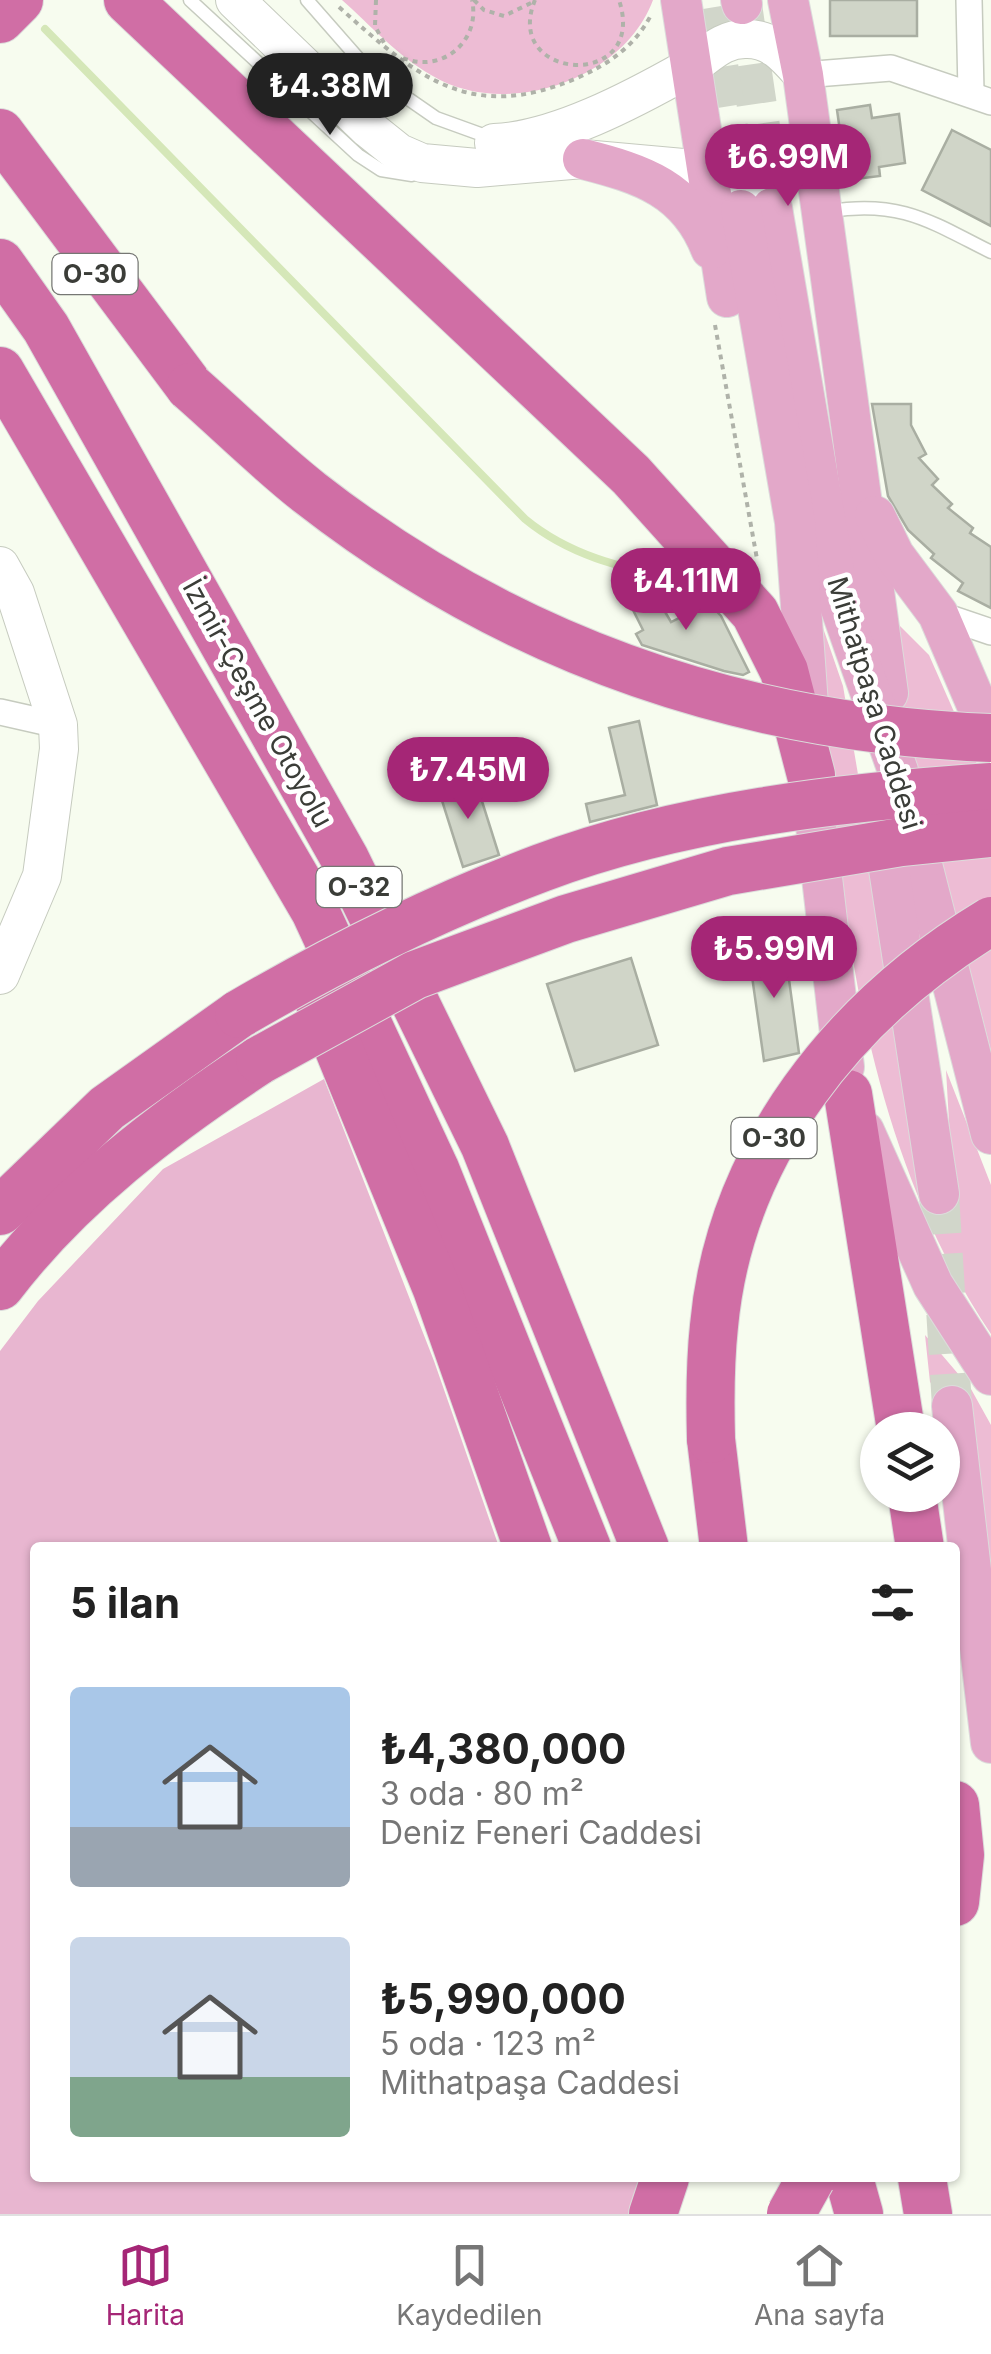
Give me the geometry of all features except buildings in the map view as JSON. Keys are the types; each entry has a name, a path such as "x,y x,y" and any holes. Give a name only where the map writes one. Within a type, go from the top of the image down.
{"highway":[{"path":"0,19 19,0"},
{"path":"128,0 631,475 755,613 784,671 811,775"},
{"path":"0,133 190,387"},
{"name":"O-30","path":"0,161 190,387 308,492 411,565 590,658 688,692 760,710 940,736 989,729"},
{"name":"İzmir-Çeşme Otoyolu","path":"0,263 46,328 345,858 485,1146 643,1542"},
{"name":"İzmir-Çeşme Otoyolu","path":"0,370 315,911 435,1169 585,1542"},
{"path":"203,719 437,1289 526,1542"},
{"path":"0,1211 107,1108 239,1014 301,978 467,900 598,850 716,822 843,801 991,787"},
{"path":"0,1286 99,1180 179,1114 260,1060 415,975 566,919 728,871 901,842 991,832"},
{"name":"O-30","path":"723,1542 710,1440 714,1323 724,1268 740,1214 786,1114 816,1069 901,985 991,921"},
{"path":"848,1094 899,1412"},
{"path":"915,1512 919,1542"},
{"path":"654,2214 664,2182"},
{"path":"798,2182 806,2214"},
{"path":"791,2214 809,2182"},
{"path":"850,2182 859,2214"},
{"path":"923,2182 928,2214"}],"main road":[{"path":"235,0 399,153 422,163 477,168 584,159 705,170 740,182 774,178 800,154 810,124"},
{"path":"266,0 358,96 388,121 438,142 506,143 549,135 689,68 724,42 742,38 777,48 803,74"},
{"path":"788,0 803,74 898,771"},
{"path":"716,2 689,68 719,298"},
{"path":"584,159 637,172 670,189 700,221 719,298 811,775"},
{"name":"Mithatpaşa Caddesi","path":"991,1134 898,771 840,606 756,209 795,522 811,775 848,1094 933,1286 991,1375"},
{"path":"862,491 894,555 938,614 989,729"},
{"path":"0,566 15,593 58,725 57,771 42,876 0,975"},
{"path":"840,606 894,887 939,1194"},
{"path":"952,1406 991,1743"}],"street":[{"path":"803,74 891,68 981,97 969,0"},
{"path":"938,614 991,632"},
{"path":"0,712 58,725"}],"lane":[{"path":"190,0 321,124 381,170 413,176 477,168"},
{"path":"307,0 371,72 436,118 506,143"},
{"path":"822,212 872,204 918,215 991,252"}],"path":[{"path":"332,0 424,77 460,94 518,98 598,69 623,52 644,30 660,1"},
{"path":"376,0 376,26 394,53 425,63 455,52 473,25 473,0"},
{"path":"473,0 484,10 504,16 523,10 534,0"},
{"path":"534,0 530,25 534,40 557,62 572,66 603,59 614,48 624,18 619,0"},
{"path":"719,298 756,559"}],"shaded area":[{"path":"342,0 653,0 638,28 616,52 589,71 558,85 492,94 460,88 431,75 396,50"},
{"path":"812,596 843,686 927,1181 954,1208 946,1070 991,1185 991,1334 943,1251 905,1163 877,1072 856,978 841,883"},
{"path":"889,615 929,655 991,796 991,1051 897,692"},
{"path":"324,1079 434,1361 497,1542 30,1542 30,2182 647,2182 637,2214 0,2214 0,1351 38,1301 163,1169"},
{"path":"925,1335 971,1389 991,1425 991,1600 973,1429 930,1382"}],"waterway":[{"path":"45,29 525,519 587,555 702,585"}],"tunnel":[{"path":"742,5 772,208"},
{"path":"709,8 741,210"},
{"path":"939,1194 952,1406"}]}
